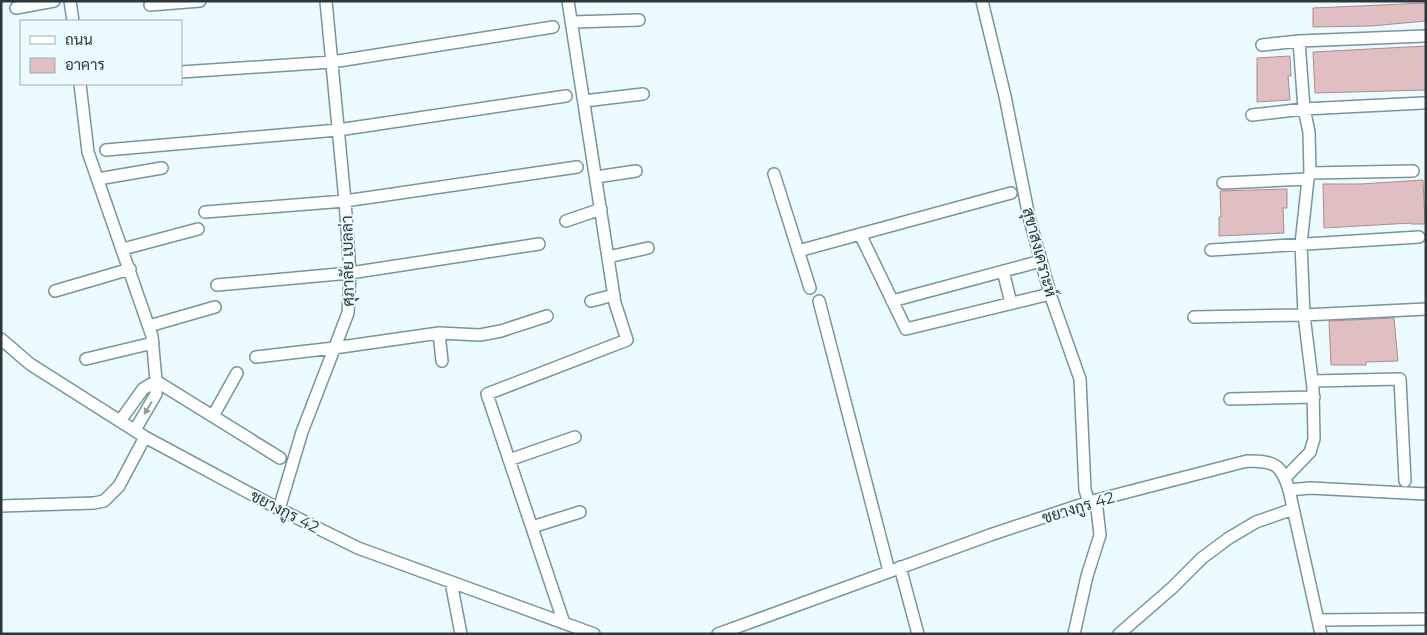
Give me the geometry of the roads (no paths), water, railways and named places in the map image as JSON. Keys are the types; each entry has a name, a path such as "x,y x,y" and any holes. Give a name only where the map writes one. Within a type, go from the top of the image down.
{"street":[{"path":"16,8 54,1"},
{"path":"70,1 73,20"},
{"path":"150,5 200,1"},
{"name":"ศุภาลัย เบลล่า","path":"279,509 302,432 348,313 350,273 346,201 326,1"},
{"path":"564,623 487,394 627,340 614,295 568,1"},
{"name":"สุขาสงเคราะห์","path":"982,1 1041,261 1050,294 1082,387 1085,490 1092,501 1100,535 1087,576 1074,634"},
{"path":"572,22 639,20"},
{"path":"182,72 332,62 553,27"},
{"path":"1262,45 1299,41 1425,36"},
{"path":"1299,41 1304,110 1309,132 1309,176 1301,244 1304,315 1314,397 1314,439 1310,452 1285,478 1321,634"},
{"path":"80,85 88,152 130,269 153,343 156,394 135,430"},
{"path":"584,101 643,94"},
{"path":"106,150 338,130 566,96"},
{"path":"1252,115 1424,103"},
{"path":"205,212 346,201 577,167"},
{"path":"98,179 162,168"},
{"path":"596,177 636,171"},
{"path":"1223,183 1309,176 1413,171"},
{"path":"774,174 810,288"},
{"path":"798,251 1011,193"},
{"path":"566,221 601,209"},
{"path":"123,249 198,229"},
{"path":"860,234 906,329 1050,294"},
{"path":"1211,250 1419,237"},
{"path":"217,285 350,273 539,244"},
{"path":"608,257 648,248"},
{"path":"892,301 1041,261"},
{"path":"55,291 130,269"},
{"path":"1003,271 1011,303"},
{"path":"591,301 614,295"},
{"path":"819,301 889,571"},
{"path":"149,326 215,307"},
{"path":"1194,317 1304,315 1426,309"},
{"path":"256,357 439,333 480,335 501,331 547,316"},
{"path":"439,333 442,360"},
{"name":"ชยางกูร 42","path":"1,339 30,364 145,437 279,509 358,548 594,634"},
{"path":"86,359 153,343"},
{"path":"213,416 237,374"},
{"path":"1312,381 1400,379 1406,481"},
{"path":"120,421 143,389 156,381"},
{"path":"156,381 280,458"},
{"path":"1230,400 1314,397"},
{"path":"1,506 94,503 104,501 119,486 145,437"},
{"path":"509,460 575,437"},
{"name":"ชยางกูร 42","path":"718,634 900,567 1092,501 1248,461 1263,461 1272,464 1281,470 1285,478"},
{"path":"1289,490 1310,488 1426,494"},
{"path":"1119,634 1172,588 1202,558 1229,538 1256,522 1293,509"},
{"path":"532,527 580,512"},
{"path":"900,567 918,634"},
{"path":"451,582 461,634"},
{"path":"1318,620 1426,619"}]}
